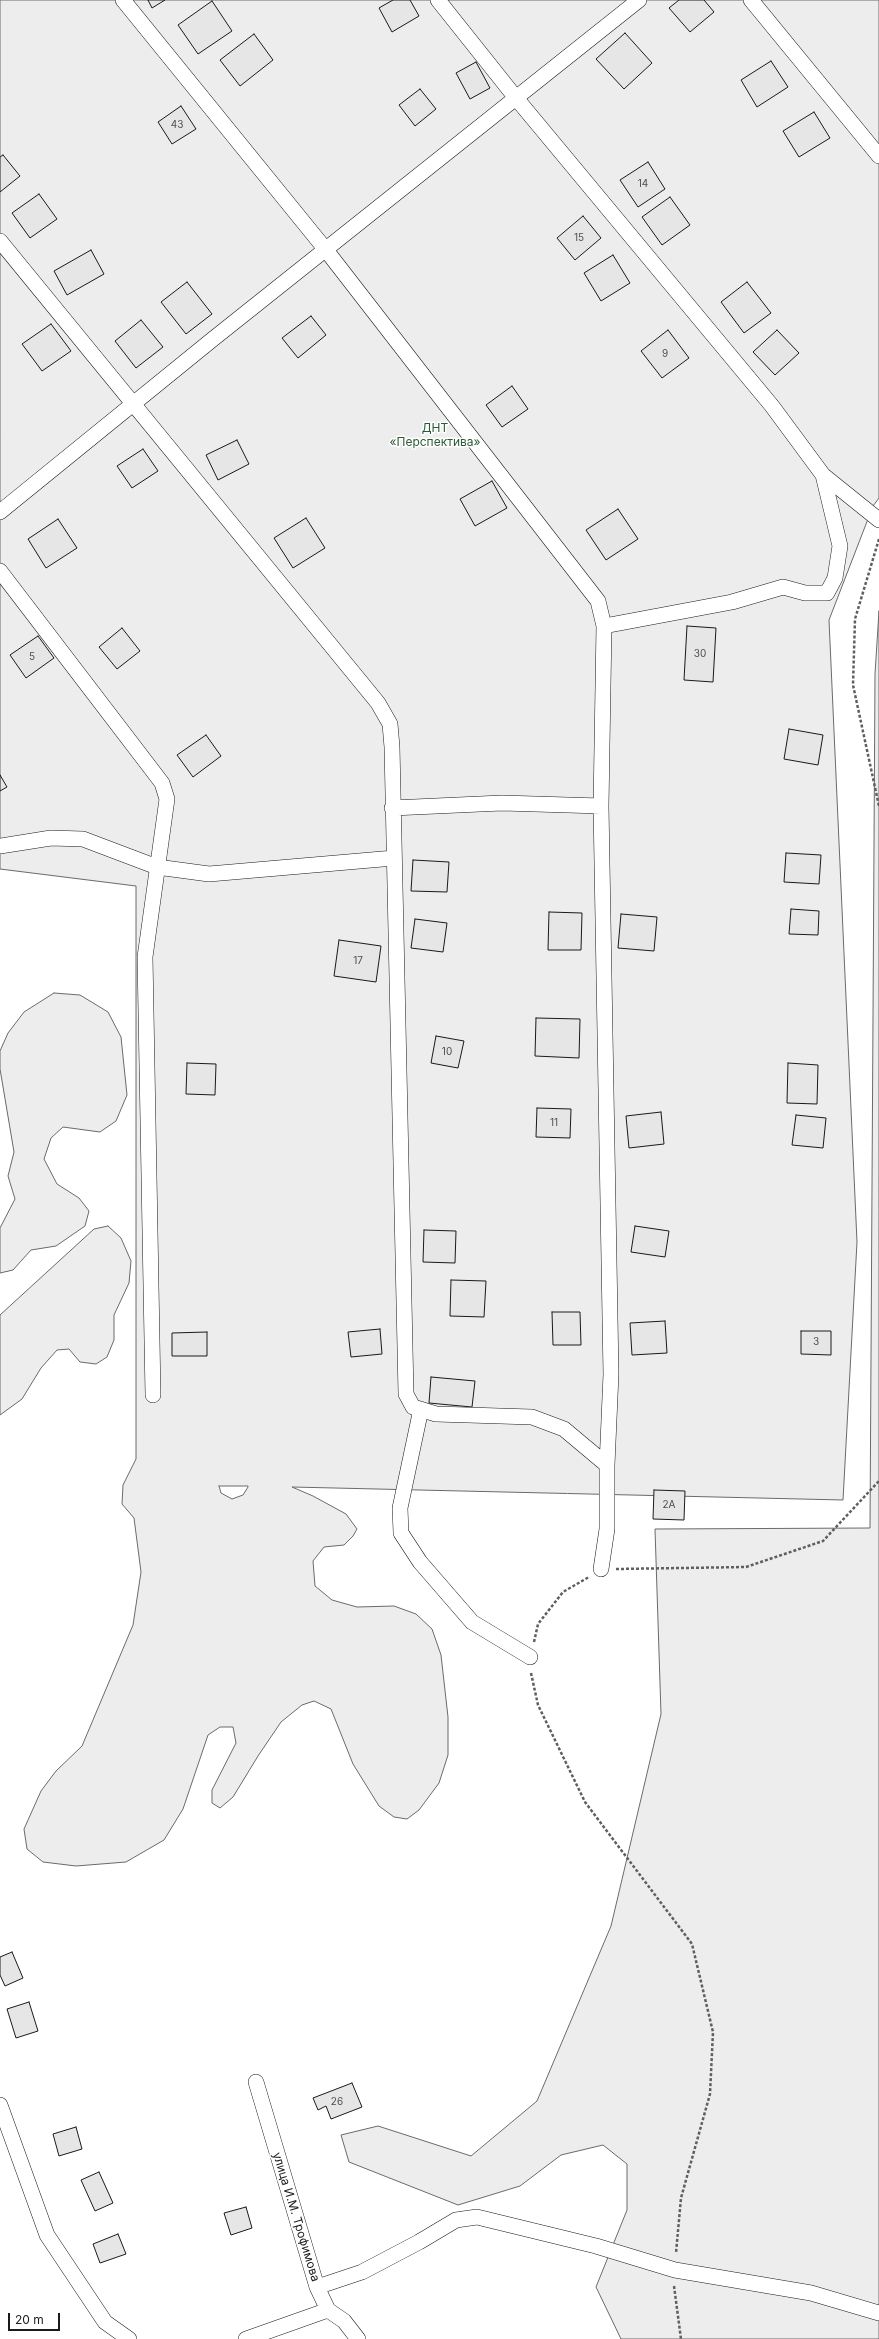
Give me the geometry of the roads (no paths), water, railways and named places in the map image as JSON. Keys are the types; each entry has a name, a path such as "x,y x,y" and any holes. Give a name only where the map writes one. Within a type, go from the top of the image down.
{"street":[{"path":"123,0 326,250 598,601 604,626 601,806 611,1374 607,1465 608,1529 601,1569"},
{"path":"438,0 516,98 772,406 823,475 879,520"},
{"path":"0,512 639,0"},
{"path":"751,0 879,156"},
{"path":"0,241 378,703 390,724 392,747 392,808 406,1394 413,1407 436,1414 532,1417 564,1429 607,1465"},
{"path":"604,626 732,602 783,587 805,593 826,593 835,578 840,546 823,475"},
{"path":"0,571 162,783 167,799 145,957 153,1395"},
{"path":"392,808 502,803 601,806"},
{"path":"0,846 51,838 83,839 157,867 209,874 394,858"},
{"path":"421,1410 400,1508 401,1534 420,1562 472,1622 530,1657"},
{"name":"улица И.М. Трофимова","path":"256,2082 317,2287 328,2310 344,2321 358,2339"},
{"path":"0,2105 47,2235 106,2322 129,2339"},
{"path":"317,2287 362,2272 419,2242 456,2220 477,2217 596,2246 675,2270 811,2293 879,2313"},
{"path":"246,2339 328,2310"}],"park label":[{"name":"ДНТ «Перспектива»","path":"435,435"}]}
